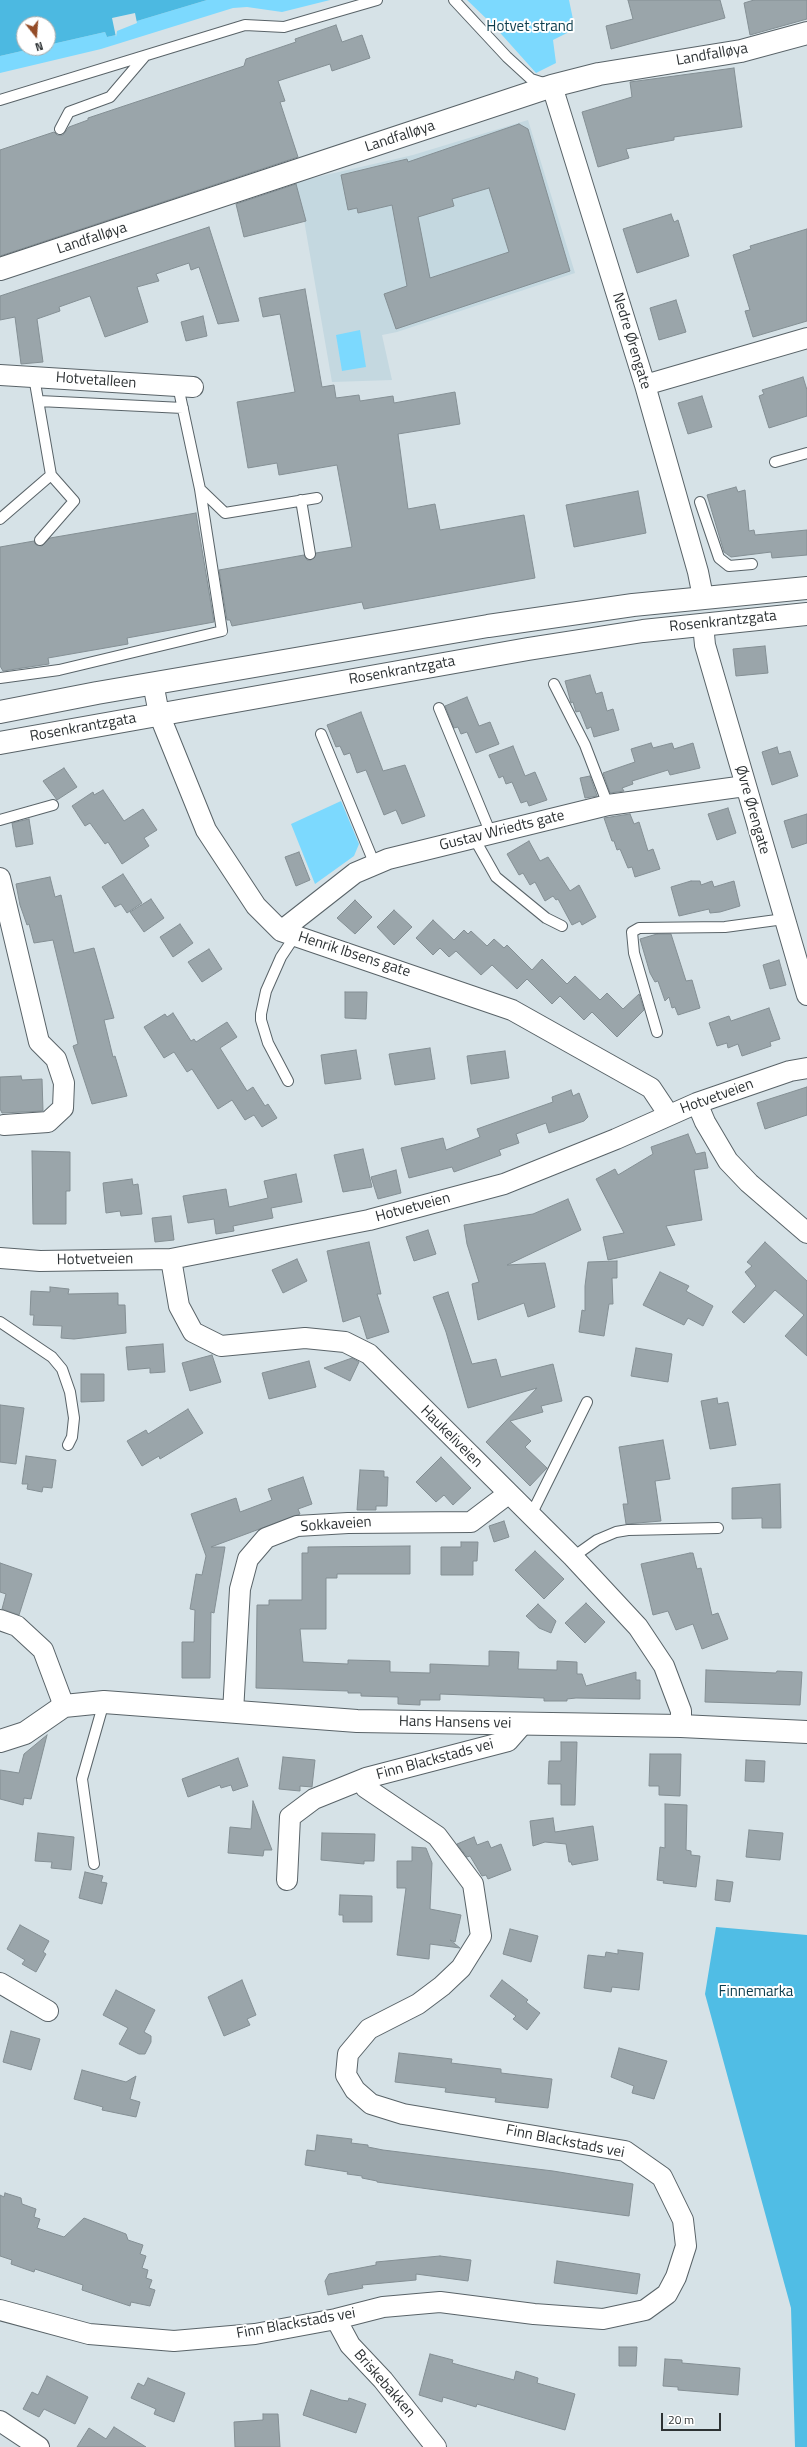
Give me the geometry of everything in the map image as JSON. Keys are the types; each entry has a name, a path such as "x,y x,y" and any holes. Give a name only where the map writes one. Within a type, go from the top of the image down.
{"main road":[{"name":"Landfalløya","path":"0,269 552,86 599,74 741,51 807,33"},
{"name":"Rosenkrantzgata","path":"0,712 153,683 488,626 575,613 807,588"},
{"name":"Rosenkrantzgata","path":"0,743 528,649 703,624 807,614"},
{"name":"Hans Hansens vei","path":"0,1741 25,1733 64,1706 104,1702 357,1721 681,1726 807,1732"}],"street":[{"name":"Nedre Ørengate","path":"552,86 645,385 700,539 703,598"},
{"path":"645,385 807,338"},
{"name":"Hotvetalleen","path":"0,375 186,387"},
{"name":"Øvre Ørengate","path":"703,624 705,646 807,995"},
{"name":"Henrik Ibsens gate","path":"153,683 159,714 206,830 256,906 288,933 512,1010 651,1088 668,1115"},
{"name":"Gustav Wriedts gate","path":"288,933 356,873 388,859 608,805 745,786"},
{"path":"0,878 39,1042 56,1059 64,1083 63,1108 48,1122 4,1125"},
{"name":"Hotvetveien","path":"0,1258 40,1261 171,1259 369,1220 504,1184 616,1140 697,1103 790,1071 807,1068"},
{"path":"697,1103 705,1122 728,1161 749,1183 807,1233"},
{"name":"Haukeliveien","path":"171,1259 179,1306 193,1332 221,1346 305,1338 345,1342 369,1354 573,1557 638,1627 664,1666 681,1711 681,1726"},
{"name":"Sokkaveien","path":"233,1712 240,1589 248,1558 266,1538 297,1526 348,1523 471,1522 520,1505"},
{"path":"0,1620 17,1626 43,1650 64,1706"},
{"name":"Finn Blackstads vei","path":"0,2310 89,2334 174,2341 255,2334 336,2319 383,2307 440,2302 534,2314 603,2319 645,2310 667,2294 676,2277 686,2246 684,2220 662,2177 625,2151 404,2114 371,2104 355,2090 346,2074 348,2054 369,2029 418,2004 442,1986 462,1968 482,1936 473,1884 437,1836 366,1788 366,1778 508,1741 522,1724"},
{"path":"287,1880 290,1817 314,1799 366,1778"},
{"path":"0,1983 48,2011"},
{"name":"Briskebakken","path":"336,2319 350,2345 383,2380 436,2447"},
{"path":"0,2421 39,2447"}],"lane":[{"path":"0,100 245,25 284,27 377,0"},
{"path":"454,0 507,57 531,79 552,86"},
{"path":"60,129 69,112 110,97 145,56"},
{"path":"34,377 51,475 74,501 40,540"},
{"path":"0,678 59,670 222,631 200,489 183,408 186,387"},
{"path":"38,401 183,408"},
{"path":"775,462 807,453"},
{"path":"0,519 51,475"},
{"path":"200,489 226,512 317,498"},
{"path":"301,500 310,554"},
{"path":"700,502 700,539 716,553 724,563 735,566 752,564"},
{"path":"554,684 585,745 608,805"},
{"path":"439,708 496,877 546,918 562,926"},
{"path":"321,734 375,864"},
{"path":"0,820 53,805"},
{"path":"657,1032 634,953 632,932 639,928 724,927 784,919"},
{"path":"288,933 281,957 266,991 261,1014 261,1020 268,1043 288,1081"},
{"path":"0,1322 52,1357 62,1369 70,1392 74,1418 72,1437 68,1445"},
{"path":"520,1505 587,1402"},
{"path":"573,1557 597,1540 616,1532 628,1530 718,1528"},
{"path":"94,1864 82,1779 104,1702"}],"shaded area":[{"path":"0,0 207,0 137,21 115,30 116,35 107,37 105,32 56,43 56,16 16,16 16,52 0,56"},
{"path":"528,120 575,273 397,332 382,335 392,380 332,382 304,220 295,182 413,155"}],"green space":[{"path":"207,0 330,0 282,12 247,7 233,8 101,49 0,73 0,56 16,52 16,56 56,56 56,43 105,32 107,37 116,35 115,30 137,21"},
{"name":"Hotvet strand","path":"467,0 569,0 575,29 553,40 556,63 536,73 494,26"},
{"path":"360,330 366,367 342,371 336,335"},
{"path":"341,801 359,844 354,856 315,884 291,824"},
{"name":"Finnemarka","path":"716,1927 807,1935 807,2447 795,2447 791,2308 705,1994"}],"pier":[{"path":"135,13 137,23 117,31 116,37 112,18"}],"building":[{"path":"628,0 720,0 725,18 611,49 606,26 633,19"},
{"path":"754,0 807,0 807,19 750,35 744,3"},
{"path":"336,25 342,42 362,35 370,58 332,71 330,64 278,81 285,101 280,102 298,157 0,256 0,150 54,132 57,135 63,135 69,127 88,120 88,118 244,66 246,59 296,42 295,39"},
{"path":"734,68 742,127 674,137 674,140 626,149 629,158 598,167 582,112 632,97 630,82"},
{"path":"519,124 528,129 570,271 396,329 384,294 407,286 392,205 358,213 357,208 348,210 341,175 407,159 408,162","holes":["489,188 509,252 430,278 418,217 454,206 452,199"]},
{"path":"296,184 306,221 244,237 236,204"},
{"path":"671,214 674,222 678,220 689,256 637,273 623,229"},
{"path":"209,227 239,321 218,324 199,267 191,270 189,263 156,274 159,281 137,287 148,322 105,337 90,296 59,307 60,311 37,319 43,362 21,364 15,317 0,320 0,296"},
{"path":"807,229 807,321 753,337 745,311 750,310 733,255 751,249 750,246"},
{"path":"305,289 322,387 334,385 336,398 359,395 360,401 393,396 394,403 455,392 460,424 398,434 408,509 435,504 440,530 524,515 535,578 364,609 362,602 232,626 230,620 227,620 219,570 304,555 307,560 311,560 316,553 352,547 337,465 279,475 277,463 248,468 237,402 295,392 280,314 263,317 259,298"},
{"path":"676,300 686,332 659,340 650,308"},
{"path":"203,316 207,336 186,341 181,322"},
{"path":"803,377 807,390 807,416 769,428 759,396 764,394 762,390"},
{"path":"702,396 712,427 688,434 678,403"},
{"path":"736,487 738,492 745,490 749,531 754,530 755,535 807,530 807,555 772,558 771,552 731,557 724,552 707,495"},
{"path":"638,491 646,533 574,547 566,505"},
{"path":"196,513 214,622 127,638 128,644 48,658 49,664 3,671 0,666 0,547 34,541 36,545 42,546 50,538"},
{"path":"765,646 768,673 736,676 733,649"},
{"path":"590,675 596,694 602,692 607,711 613,709 619,730 594,737 591,727 587,729 580,711 576,712 573,702 571,703 565,681"},
{"path":"467,697 479,726 490,722 499,744 476,753 467,732 461,734 458,727 454,728 445,706"},
{"path":"361,712 383,771 405,765 425,816 402,824 396,810 384,815 366,770 357,773 350,753 344,755 340,746 336,747 327,725"},
{"path":"651,743 653,748 672,743 674,749 693,743 700,768 670,775 668,770 632,781 633,784 622,788 624,791 610,793 603,773 635,762 631,749"},
{"path":"513,746 525,776 535,772 547,800 529,806 527,801 521,803 512,782 506,784 503,776 499,778 489,755"},
{"path":"777,747 779,754 790,751 798,776 772,785 762,752"},
{"path":"64,768 77,787 57,800 43,781"},
{"path":"590,776 597,796 585,798 580,778"},
{"path":"103,790 124,821 143,809 157,830 144,838 149,846 122,864 108,842 105,844 90,823 85,826 72,806 93,792 94,795"},
{"path":"728,808 736,833 717,840 708,814"},
{"path":"630,814 634,824 639,822 648,851 653,849 660,869 635,877 632,867 628,868 620,849 617,850 614,841 612,841 604,818"},
{"path":"807,814 807,843 792,848 784,821"},
{"path":"29,819 33,844 16,847 12,823"},
{"path":"529,841 540,861 548,857 570,891 579,885 596,917 582,925 580,921 572,925 558,899 556,900 553,896 545,901 535,882 530,885 523,873 519,875 507,854"},
{"path":"299,852 310,880 296,886 285,857"},
{"path":"123,874 142,903 127,913 121,904 115,907 102,887"},
{"path":"50,877 55,897 61,895 74,953 94,948 114,1018 104,1020 113,1057 115,1056 127,1096 92,1104 73,1046 78,1044 53,940 34,943 29,924 27,925 20,905 16,884"},
{"path":"691,881 700,881 701,885 712,881 714,887 734,881 740,906 720,912 710,913 709,909 679,916 671,887"},
{"path":"151,899 164,918 144,932 130,912"},
{"path":"355,900 372,917 355,934 337,918"},
{"path":"394,910 412,927 394,945 377,927"},
{"path":"433,920 454,940 464,930 468,934 471,931 487,946 494,939 504,948 507,945 532,970 542,959 567,984 575,976 600,1000 607,993 623,1009 639,994 644,1010 617,1037 592,1012 584,1020 560,996 552,1004 527,979 517,989 492,965 481,975 456,951 449,957 440,948 433,955 416,938"},
{"path":"180,924 193,943 173,957 160,937"},
{"path":"657,934 671,934 686,981 692,980 700,1008 678,1015 675,1007 672,1008 669,997 665,1001 658,981 655,982 650,973 640,939"},
{"path":"209,949 222,969 202,982 188,962"},
{"path":"779,960 786,985 770,989 763,965"},
{"path":"345,992 367,992 366,1019 345,1018"},
{"path":"769,1008 780,1039 770,1042 771,1046 742,1056 738,1044 728,1048 727,1043 717,1046 709,1023 729,1016 731,1021"},
{"path":"173,1013 191,1041 194,1039 196,1042 227,1022 237,1037 220,1048 247,1091 253,1087 265,1106 268,1104 277,1118 262,1127 254,1115 245,1120 232,1100 218,1109 192,1069 187,1072 174,1052 164,1058 144,1027 165,1014 167,1017"},
{"path":"430,1048 435,1079 395,1085 389,1054"},
{"path":"356,1050 361,1079 325,1084 321,1055"},
{"path":"505,1051 509,1078 471,1084 467,1056"},
{"path":"21,1076 22,1080 42,1079 43,1111 2,1113 0,1109 0,1077"},
{"path":"807,1087 807,1115 765,1129 757,1103"},
{"path":"571,1090 573,1096 579,1093 588,1117 584,1121 549,1133 546,1123 516,1134 519,1143 499,1150 501,1155 454,1172 452,1167 409,1178 401,1148 443,1138 446,1150 480,1137 477,1129 553,1102 552,1097"},
{"path":"688,1134 696,1154 705,1152 708,1168 694,1170 702,1220 666,1226 675,1245 608,1260 603,1237 624,1233 596,1179 615,1169 618,1175 653,1154 651,1147"},
{"path":"363,1149 372,1187 343,1192 334,1155"},
{"path":"32,1151 70,1152 70,1191 66,1191 66,1224 33,1224"},
{"path":"396,1170 401,1193 378,1199 371,1177"},
{"path":"296,1174 302,1202 271,1208 273,1218 233,1226 234,1231 216,1234 214,1219 188,1223 183,1196 226,1189 229,1207 268,1198 264,1181"},
{"path":"132,1179 133,1185 138,1184 142,1214 121,1216 120,1211 106,1213 103,1183"},
{"path":"568,1199 581,1230 507,1265 545,1263 555,1307 528,1317 524,1303 478,1320 472,1284 479,1282 467,1244 464,1225 533,1214"},
{"path":"171,1216 174,1240 155,1242 152,1218"},
{"path":"428,1230 436,1254 414,1261 406,1237"},
{"path":"369,1242 381,1294 377,1294 389,1332 367,1339 360,1316 343,1322 327,1251"},
{"path":"765,1242 807,1281 807,1356 785,1336 804,1315 775,1290 744,1323 732,1312 756,1286 745,1272 752,1266 747,1262"},
{"path":"297,1259 307,1281 283,1293 272,1270"},
{"path":"617,1261 617,1278 612,1278 613,1304 609,1304 604,1336 579,1332 582,1310 585,1311 585,1286 588,1262"},
{"path":"660,1272 689,1286 686,1291 713,1306 703,1326 688,1318 684,1325 643,1305"},
{"path":"50,1287 69,1289 68,1294 118,1293 118,1305 125,1305 126,1333 74,1339 61,1338 62,1326 33,1325 34,1315 30,1315 31,1291 50,1292"},
{"path":"448,1292 472,1364 496,1359 501,1377 553,1364 562,1401 541,1406 543,1412 510,1421 531,1441 525,1447 547,1468 530,1486 486,1442 537,1388 468,1408 446,1332 433,1297"},
{"path":"163,1344 165,1372 150,1373 150,1368 128,1370 126,1347"},
{"path":"636,1348 672,1354 668,1382 631,1376"},
{"path":"212,1355 221,1382 190,1391 182,1363"},
{"path":"352,1358 359,1362 350,1381 324,1368"},
{"path":"309,1361 316,1387 269,1399 262,1373"},
{"path":"81,1374 104,1374 104,1401 81,1402"},
{"path":"717,1398 718,1404 728,1402 736,1445 710,1449 701,1401"},
{"path":"0,1405 24,1408 16,1464 0,1462"},
{"path":"188,1409 203,1433 160,1459 159,1456 142,1466 127,1441 146,1430 148,1434"},
{"path":"663,1440 670,1479 655,1481 661,1521 626,1524 623,1504 628,1504 619,1447"},
{"path":"26,1456 56,1460 52,1488 43,1487 42,1492 27,1489 28,1484 22,1484"},
{"path":"441,1457 471,1488 453,1505 444,1495 436,1502 416,1482"},
{"path":"360,1470 384,1471 384,1477 388,1477 387,1506 376,1506 376,1510 357,1510"},
{"path":"303,1477 312,1504 298,1509 300,1514 211,1547 225,1547 214,1613 211,1612 210,1678 182,1678 182,1642 194,1642 195,1610 190,1609 196,1574 202,1575 206,1556 191,1514 236,1498 240,1512 272,1500 268,1489"},
{"path":"780,1484 781,1528 762,1528 762,1518 732,1519 732,1488"},
{"path":"504,1521 509,1537 494,1542 489,1526"},
{"path":"461,1542 478,1542 477,1561 473,1561 473,1575 441,1575 441,1547 461,1547"},
{"path":"410,1546 410,1574 337,1574 337,1578 326,1578 326,1629 300,1629 303,1662 348,1664 348,1660 390,1661 390,1672 430,1673 430,1664 489,1666 489,1651 519,1652 518,1669 557,1670 557,1661 577,1662 577,1674 582,1674 586,1686 636,1672 636,1680 640,1680 640,1699 576,1698 567,1699 567,1701 544,1701 544,1698 440,1694 440,1700 420,1700 420,1705 398,1704 398,1697 361,1696 361,1693 348,1693 348,1691 256,1688 257,1605 269,1605 269,1600 302,1600 302,1553 308,1553 308,1547"},
{"path":"535,1551 564,1579 544,1599 515,1570"},
{"path":"693,1553 697,1569 701,1568 712,1615 718,1613 728,1639 702,1649 693,1624 676,1630 668,1611 653,1615 641,1564"},
{"path":"0,1563 32,1574 19,1615 2,1609 6,1594 0,1592"},
{"path":"586,1603 605,1622 585,1643 565,1623"},
{"path":"538,1604 556,1621 551,1633 539,1628 526,1616"},
{"path":"706,1670 776,1673 777,1671 802,1672 800,1705 705,1702"},
{"path":"47,1735 31,1799 24,1798 23,1805 0,1799 0,1770 19,1773 24,1754"},
{"path":"561,1742 577,1742 575,1805 561,1805 561,1784 548,1784 549,1761 561,1761"},
{"path":"650,1754 681,1754 680,1796 659,1795 659,1786 649,1786"},
{"path":"283,1757 315,1760 312,1787 300,1786 300,1791 279,1789"},
{"path":"238,1758 248,1786 233,1791 231,1785 221,1788 220,1785 188,1797 182,1779"},
{"path":"746,1760 765,1761 764,1782 745,1781"},
{"path":"253,1801 272,1850 264,1850 263,1856 228,1853 230,1827 251,1829"},
{"path":"665,1804 687,1805 686,1850 691,1851 691,1855 700,1856 696,1887 663,1883 664,1881 657,1880 660,1847 665,1848"},
{"path":"553,1818 555,1832 593,1826 598,1860 572,1865 571,1862 569,1862 566,1844 545,1842 533,1846 530,1821"},
{"path":"749,1830 783,1833 780,1860 746,1857"},
{"path":"38,1833 74,1837 71,1870 51,1868 52,1862 35,1861"},
{"path":"322,1833 375,1834 374,1861 364,1861 364,1864 321,1860"},
{"path":"474,1837 477,1845 488,1841 491,1848 501,1844 511,1870 488,1879 486,1875 482,1876 470,1856 467,1857 457,1844"},
{"path":"412,1847 426,1848 432,1863 430,1909 461,1915 455,1942 450,1940 460,1948 430,1944 429,1959 397,1955 406,1888 397,1888 397,1861 412,1861"},
{"path":"85,1872 103,1876 101,1882 107,1883 102,1904 79,1898"},
{"path":"717,1880 733,1882 730,1902 715,1900"},
{"path":"340,1895 372,1896 372,1922 343,1922 343,1915 339,1915"},
{"path":"20,1925 49,1941 43,1952 46,1954 36,1972 22,1964 25,1960 7,1949"},
{"path":"510,1929 538,1936 531,1962 503,1954"},
{"path":"618,1950 643,1953 639,1990 612,1987 611,1992 584,1988 588,1955 605,1957 606,1952 618,1954"},
{"path":"242,1980 256,2015 247,2019 250,2025 224,2036 208,1997"},
{"path":"502,1980 528,2000 526,2002 540,2013 527,2030 513,2019 516,2016 490,1996"},
{"path":"116,1990 155,2010 144,2032 151,2036 151,2042 145,2054 139,2054 119,2044 128,2028 103,2015"},
{"path":"11,2031 40,2039 31,2070 3,2062"},
{"path":"619,2048 667,2061 654,2099 632,2093 634,2086 611,2077"},
{"path":"399,2053 452,2059 451,2063 501,2069 501,2073 552,2079 548,2108 495,2102 496,2098 445,2092 446,2088 395,2082"},
{"path":"82,2070 126,2082 136,2076 130,2099 140,2102 136,2117 102,2110 103,2107 74,2099"},
{"path":"317,2135 352,2139 351,2143 368,2145 368,2147 383,2150 553,2171 633,2184 629,2216 377,2182 362,2178 362,2176 347,2174 348,2172 305,2165 307,2150 315,2151"},
{"path":"5,2193 21,2198 22,2204 36,2209 34,2217 40,2219 37,2228 64,2237 84,2218 126,2234 128,2240 143,2245 140,2254 146,2256 142,2268 148,2270 146,2278 152,2280 149,2288 155,2290 150,2306 131,2302 130,2306 82,2290 83,2285 35,2269 34,2272 11,2264 12,2260 0,2256 0,2195 4,2197"},
{"path":"440,2256 471,2260 468,2281 416,2274 416,2280 362,2285 363,2288 328,2295 325,2281 329,2274 376,2265 376,2262"},
{"path":"557,2261 640,2274 637,2294 554,2283"},
{"path":"619,2347 637,2347 636,2366 619,2366"},
{"path":"430,2354 453,2360 452,2363 514,2380 516,2371 538,2378 537,2383 575,2394 565,2430 477,2404 476,2407 443,2397 442,2402 419,2395"},
{"path":"665,2359 682,2360 682,2363 740,2368 738,2395 678,2390 678,2387 663,2386"},
{"path":"47,2376 88,2397 75,2424 44,2409 39,2417 23,2409 32,2392 38,2395"},
{"path":"148,2378 185,2393 174,2422 154,2414 156,2409 131,2398 138,2383 144,2386"},
{"path":"311,2390 341,2400 348,2401 349,2398 366,2404 356,2433 303,2415"},
{"path":"263,2414 278,2414 280,2447 235,2447 234,2422 263,2420"},
{"path":"114,2427 146,2447 77,2447 89,2428 106,2439"}]}
